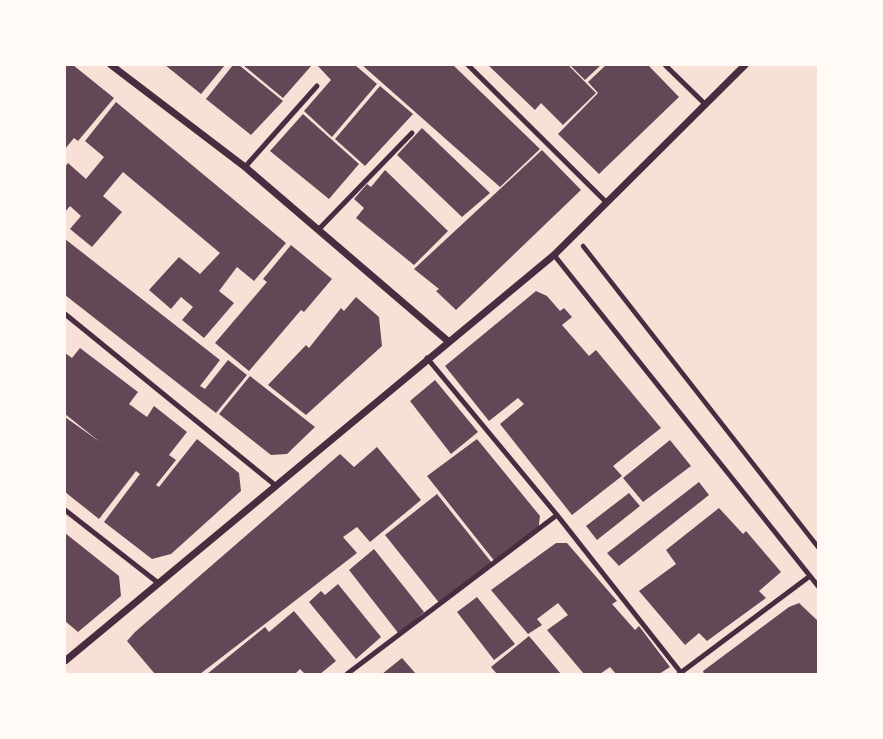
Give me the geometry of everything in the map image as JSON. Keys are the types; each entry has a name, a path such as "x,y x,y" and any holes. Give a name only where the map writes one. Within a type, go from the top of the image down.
{"street":[{"path":"111,65 245,167 449,342"},
{"path":"65,661 87,645 156,582 554,255 745,65"}],"lane":[{"path":"468,65 607,204"},
{"path":"665,65 706,105"},
{"path":"245,167 317,86"},
{"path":"319,229 412,133"},
{"path":"554,255 818,586"},
{"path":"65,314 275,485"},
{"path":"426,358 557,515 680,674 810,576"},
{"path":"65,510 156,582"},
{"path":"347,674 557,515"}],"path":[{"path":"574,234 818,547"}],"building":[{"path":"65,65 73,65 114,98 78,141 74,138 65,149"},
{"path":"165,65 225,65 201,94"},
{"path":"233,65 239,65 283,101 251,135 206,99"},
{"path":"243,65 312,65 283,98"},
{"path":"317,65 355,65 377,84 332,137 304,111 331,80"},
{"path":"362,65 453,65 540,149 500,187"},
{"path":"488,65 568,65 596,93 563,125 541,103 535,110"},
{"path":"570,65 601,65 585,80"},
{"path":"606,65 648,65 679,97 599,174 558,134 598,93 588,82"},
{"path":"380,86 413,114 365,166 335,139"},
{"path":"116,102 286,243 254,281 237,267 219,291 234,303 204,338 182,320 193,307 181,297 171,309 149,290 179,257 200,274 220,253 123,172 103,196 122,212 92,247 70,229 81,216 70,206 65,212 65,167 68,163 86,179 104,157 85,141"},
{"path":"303,114 359,164 329,199 270,151"},
{"path":"422,128 490,193 462,217 397,155"},
{"path":"542,150 581,190 456,310 436,291 439,289 414,269"},
{"path":"385,170 448,231 414,265 356,218 364,208 354,199 367,184 371,187"},
{"path":"65,239 220,360 200,386 205,389 228,360 247,375 216,413 65,295"},
{"path":"291,245 332,279 304,312 301,310 249,371 215,343 267,282 263,279"},
{"path":"536,291 547,296 560,311 564,308 572,317 562,325 589,356 596,350 661,428 613,466 622,476 572,515 500,424 524,404 518,398 489,421 445,366"},
{"path":"356,297 379,317 382,346 306,415 268,385 306,345 309,348 341,308 344,311"},
{"path":"80,348 138,392 129,404 147,417 154,406 187,432 169,455 176,460 156,485 159,487 197,439 239,473 241,491 171,554 152,559 104,522 140,474 136,471 99,519 65,492 65,417 100,442 65,414 65,353 72,358"},
{"path":"250,376 315,427 287,454 271,455 219,414"},
{"path":"435,380 478,432 451,454 410,401"},
{"path":"477,439 540,516 538,532 496,563 427,476"},
{"path":"670,440 691,466 643,502 623,478"},
{"path":"377,447 421,500 370,542 357,527 343,537 357,553 200,674 155,674 127,641 135,632 340,454 354,467"},
{"path":"699,482 709,495 619,566 607,553"},
{"path":"629,493 640,506 597,540 586,526"},
{"path":"437,494 492,563 441,605 385,535"},
{"path":"719,508 743,534 746,531 781,572 759,591 766,598 707,641 699,633 685,645 639,591 676,564 666,550"},
{"path":"65,533 119,576 121,596 78,632 65,621"},
{"path":"556,543 567,543 617,601 612,604 635,630 639,626 670,667 659,674 616,674 610,667 600,674 584,674 547,630 568,615 558,603 537,619 542,625 528,634 491,590"},
{"path":"374,549 424,612 399,634 349,570"},
{"path":"338,584 381,637 356,659 309,602 321,591 325,595"},
{"path":"477,597 515,644 494,660 457,612"},
{"path":"799,603 818,621 818,674 704,674 703,671 789,607"},
{"path":"294,611 336,661 320,674 305,674 300,669 295,674 207,674 265,627 269,632"},
{"path":"529,636 561,674 497,674 491,667"},
{"path":"402,658 416,674 382,674"}]}
